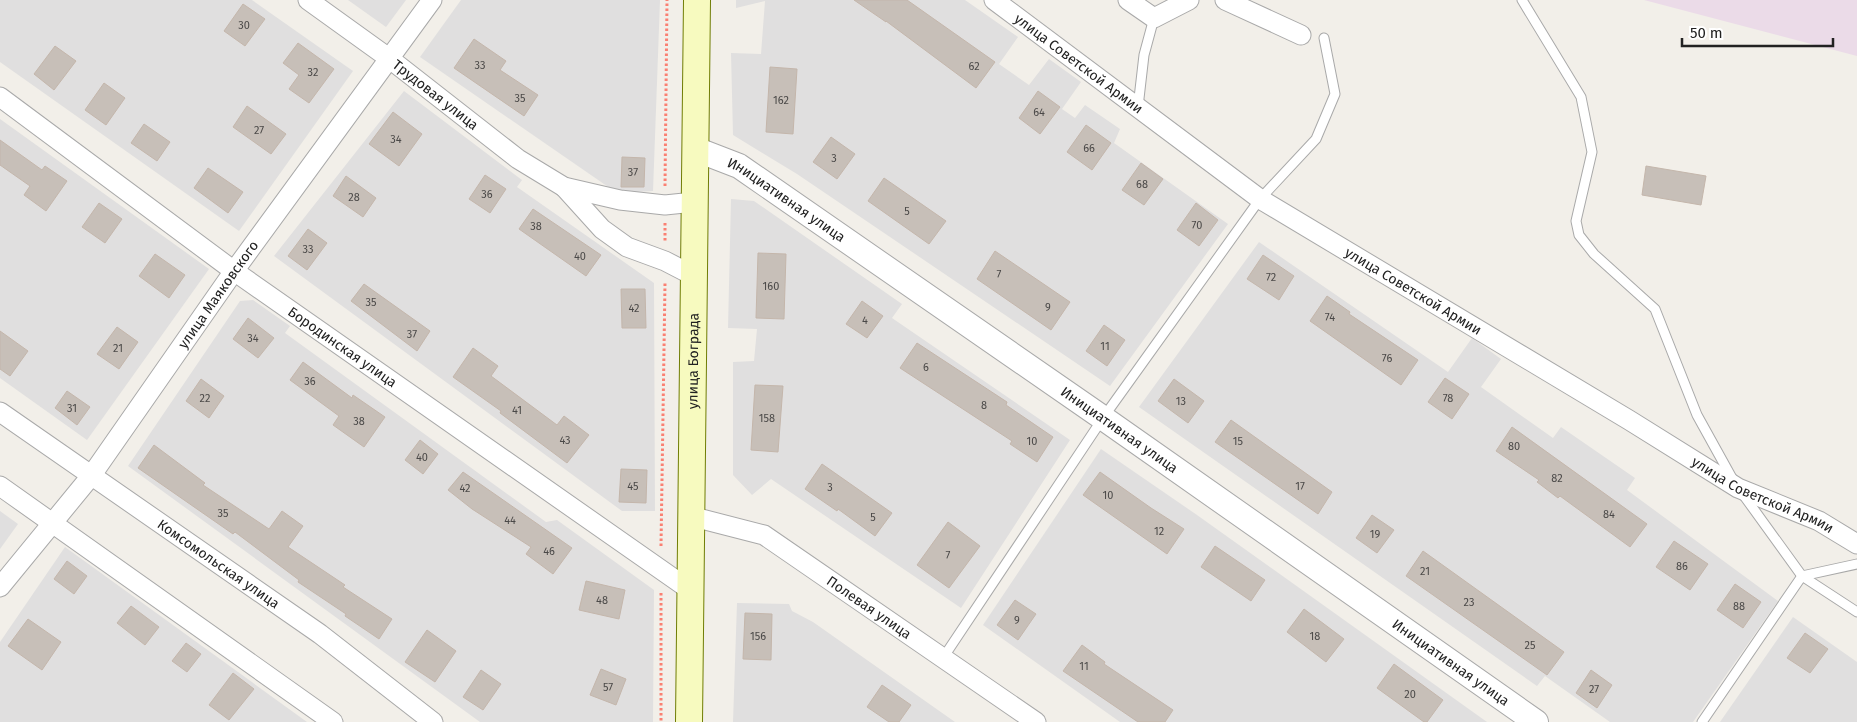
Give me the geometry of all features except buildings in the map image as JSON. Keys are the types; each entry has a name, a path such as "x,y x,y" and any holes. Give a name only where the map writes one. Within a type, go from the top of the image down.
{"main road":[{"name":"улица Бограда","path":"689,722 697,0"}],"street":[{"name":"Трудовая улица","path":"308,0 390,59 518,158 564,187 602,229 627,247 665,261 694,276"},
{"name":"улица Маяковского","path":"0,587 91,476 234,271 432,0"},
{"name":"улица Советской Армии","path":"994,0 1260,199 1629,420 1738,488 1819,520 1857,544"},
{"path":"1128,0 1154,18 1189,0"},
{"path":"1225,0 1301,35"},
{"name":"Бородинская улица","path":"0,97 234,271 690,590"},
{"name":"Инициативная улица","path":"696,149 739,166 1103,418 1536,722"},
{"name":"Трудовая улица","path":"564,187 620,200 664,205 694,202"},
{"name":"Комсомольская улица","path":"0,412 320,634 433,722"},
{"path":"0,486 333,722"},
{"name":"Полевая улица","path":"690,516 764,535 1036,722"}],"lane":[{"path":"1522,0 1581,98 1592,152 1576,221 1579,235 1594,254 1655,309 1697,415 1738,488 1802,576 1857,612"},
{"path":"1138,107 1144,55 1154,18"},
{"path":"943,658 1103,418 1260,199 1316,139 1335,94 1324,38"},
{"path":"1702,722 1802,576 1857,564"}],"path":[{"path":"662,722 661,570 667,0"}],"shaded area":[{"path":"0,0 252,0 353,71 239,231 0,62"},
{"path":"348,0 406,0 386,27"},
{"path":"461,0 660,0 653,191 617,193 420,57"},
{"path":"736,0 965,0 1018,37 999,64 1029,85 1049,59 1081,82 1062,109 1075,118 1085,105 1120,129 1114,143 1228,224 1110,386 797,174 733,135 731,53 761,54 765,1 736,8"},
{"path":"1644,0 1857,0 1857,56"},
{"path":"404,91 522,180 517,187 654,283 655,511 622,511 274,256"},
{"path":"0,119 209,269 87,440 0,378"},
{"path":"731,199 754,201 902,304 892,318 1070,440 961,608 771,479 752,495 733,475 733,362 754,361 757,329 728,328"},
{"path":"1259,242 1448,372 1472,338 1501,359 1481,387 1553,438 1561,427 1635,478 1627,490 1778,601 1693,722 1610,722 1545,676 1537,686 1139,407"},
{"path":"253,300 290,326 285,333 546,522 557,520 654,590 653,722 480,722 128,466 240,301"},
{"path":"1101,449 1197,515 1487,722 1120,722 983,625"},
{"path":"0,511 18,524 0,549"},
{"path":"65,547 307,722 0,722 0,642"},
{"path":"737,603 789,604 792,611 813,622 955,722 733,722"},
{"path":"1793,617 1857,662 1857,722 1720,722"}]}
